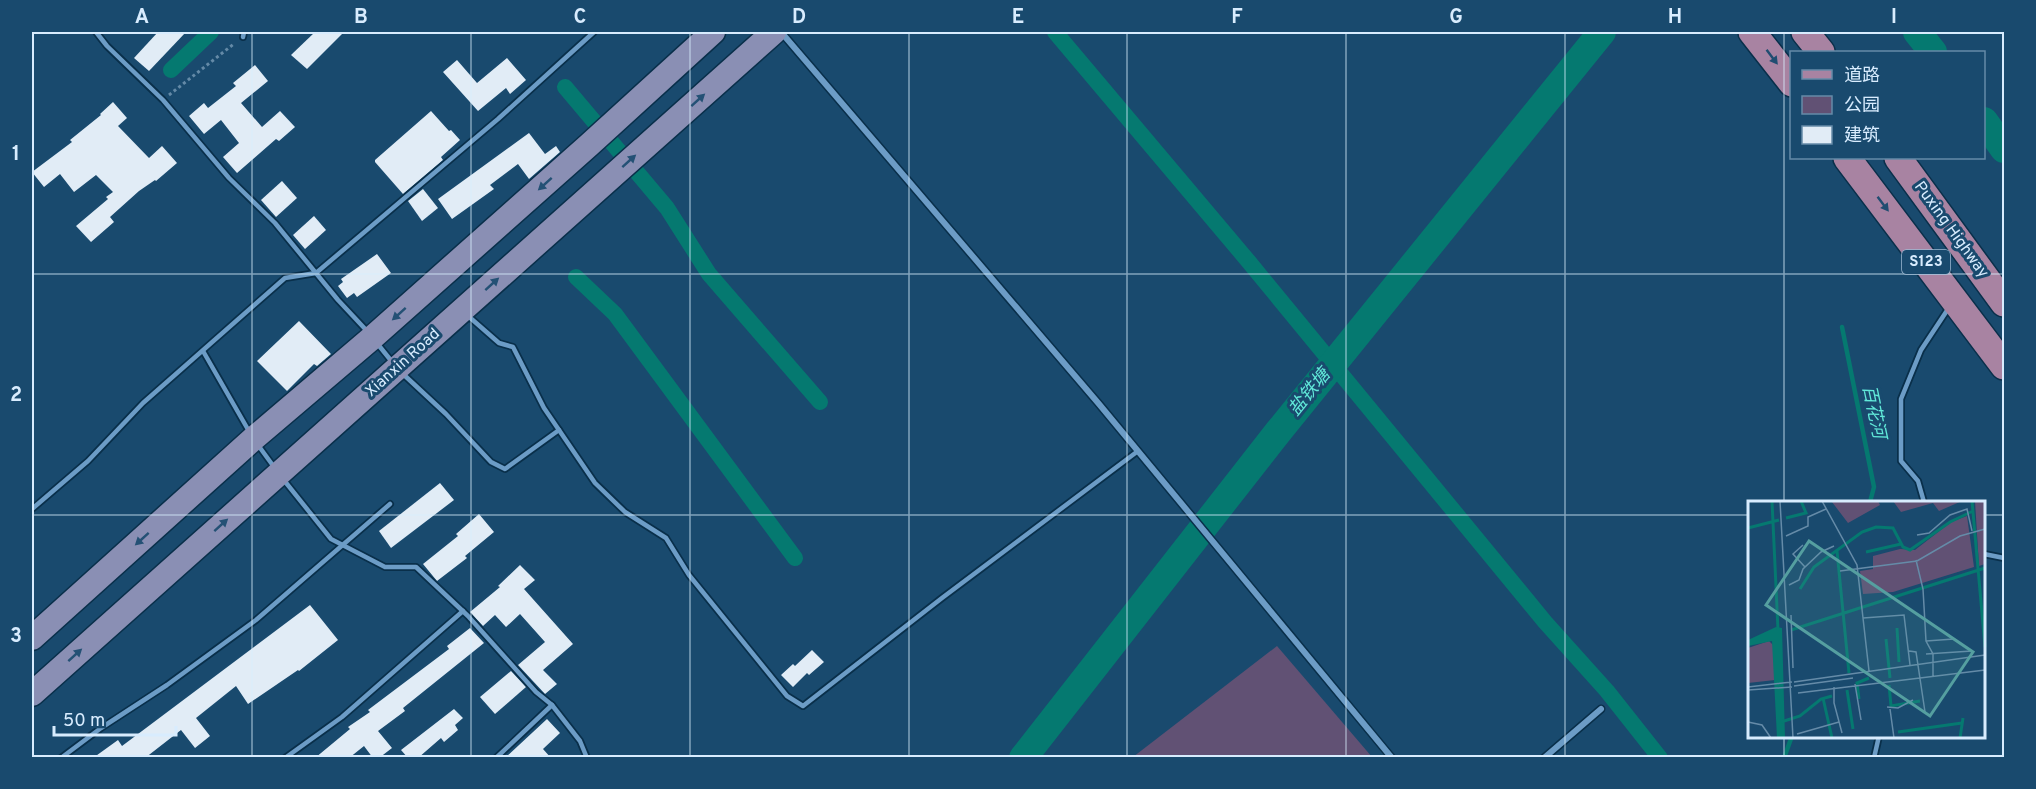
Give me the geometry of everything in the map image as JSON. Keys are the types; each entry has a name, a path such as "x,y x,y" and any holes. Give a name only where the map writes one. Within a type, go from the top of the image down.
{"main road":[{"path":"32,638 253,439 373,337 589,146 713,32"},
{"name":"Xianxin Road","path":"32,694 774,32"},
{"path":"1752,32 1790,82"},
{"path":"1805,32 1820,51"},
{"name":"S123","path":"1848,159 2004,366"},
{"name":"Puxing Highway","path":"1899,159 2004,303"}],"street":[{"path":"781,32 1138,451 1392,758"},
{"path":"1544,758 1601,709"}],"lane":[{"path":"96,32 107,46 163,100 228,178 274,223 397,368 446,414 490,462 505,469 559,430"},
{"path":"32,509 88,461 143,403 285,278 316,273 498,119 594,32"},
{"path":"1924,501 1918,481 1901,461 1901,399 1921,350 1954,299"},
{"path":"461,311 499,343 513,347 544,408 595,483 625,512 666,538 688,575 780,688 787,696 803,706 1138,451"},
{"path":"203,351 253,439 331,538 385,567 416,567 463,611 536,692 552,705 580,741 587,758"},
{"path":"61,758 256,620 390,504"},
{"path":"1985,554 2004,558"},
{"path":"285,758 342,717 463,611"},
{"path":"496,758 552,705"},
{"path":"1874,758 1879,738"}],"path":[{"path":"163,100 244,34"}],"green space":[{"path":"1277,646 1372,757 1133,757"}],"building":[{"path":"158,32 186,32 149,71 134,58"},
{"path":"315,32 344,32 307,69 291,55"},
{"path":"507,58 526,80 510,94 506,88 478,111 443,72 457,60 477,83"},
{"path":"255,65 268,81 241,103 262,127 280,111 295,127 279,141 276,139 237,173 223,157 239,143 221,120 204,134 189,116 204,103 208,108 236,86 233,83"},
{"path":"113,102 127,118 118,126 149,158 162,146 177,163 156,181 139,191 110,217 114,222 91,242 76,226 113,192 96,175 74,192 60,174 44,187 32,172 72,142 70,140"},
{"path":"431,111 460,140 441,157 443,160 403,194 375,160"},
{"path":"529,133 545,154 556,146 560,152 529,179 518,164 490,185 494,189 452,219 438,199"},
{"path":"282,181 297,198 276,217 261,200"},
{"path":"423,189 438,208 422,221 408,201"},
{"path":"314,216 326,230 305,249 293,235"},
{"path":"377,254 391,273 357,297 354,293 347,298 338,286 343,282 341,279"},
{"path":"299,321 331,354 317,366 314,364 287,391 257,361"},
{"path":"440,483 454,500 391,548 379,531"},
{"path":"479,514 494,532 465,556 467,558 437,581 423,564 458,536 456,534"},
{"path":"520,565 535,580 524,589 573,644 543,670 557,684 545,694 518,665 545,642 520,614 506,627 495,615 483,626 470,612 500,587 498,586"},
{"path":"310,605 338,640 299,671 248,704 236,686 196,718 210,736 195,748 181,730 145,758 93,758 118,740 122,746"},
{"path":"470,628 484,643 403,708 405,711 378,731 392,748 379,758 373,758 364,746 349,758 315,758 350,729 348,727 370,712 368,710 449,649 447,646"},
{"path":"812,650 824,662 809,675 807,673 793,687 781,675"},
{"path":"511,671 526,687 495,714 480,697"},
{"path":"454,709 463,718 455,725 458,730 444,742 441,738 418,758 408,758 401,750"},
{"path":"547,719 560,733 543,749 551,758 505,758"}],"waterway":[{"path":"171,70 211,32"},
{"path":"1055,32 1249,262 1545,622 1607,691 1660,758"},
{"name":"盐铁塘","path":"1023,758 1278,432 1602,32"},
{"path":"1917,32 1932,51"},
{"path":"565,87 667,208 709,274 820,402"},
{"path":"1985,122 2004,149"},
{"path":"576,277 615,314 795,558"},
{"name":"百花河","path":"1842,327 1874,487 1870,501"},
{"name":"百花河","path":"1784,758 1791,738"}]}
